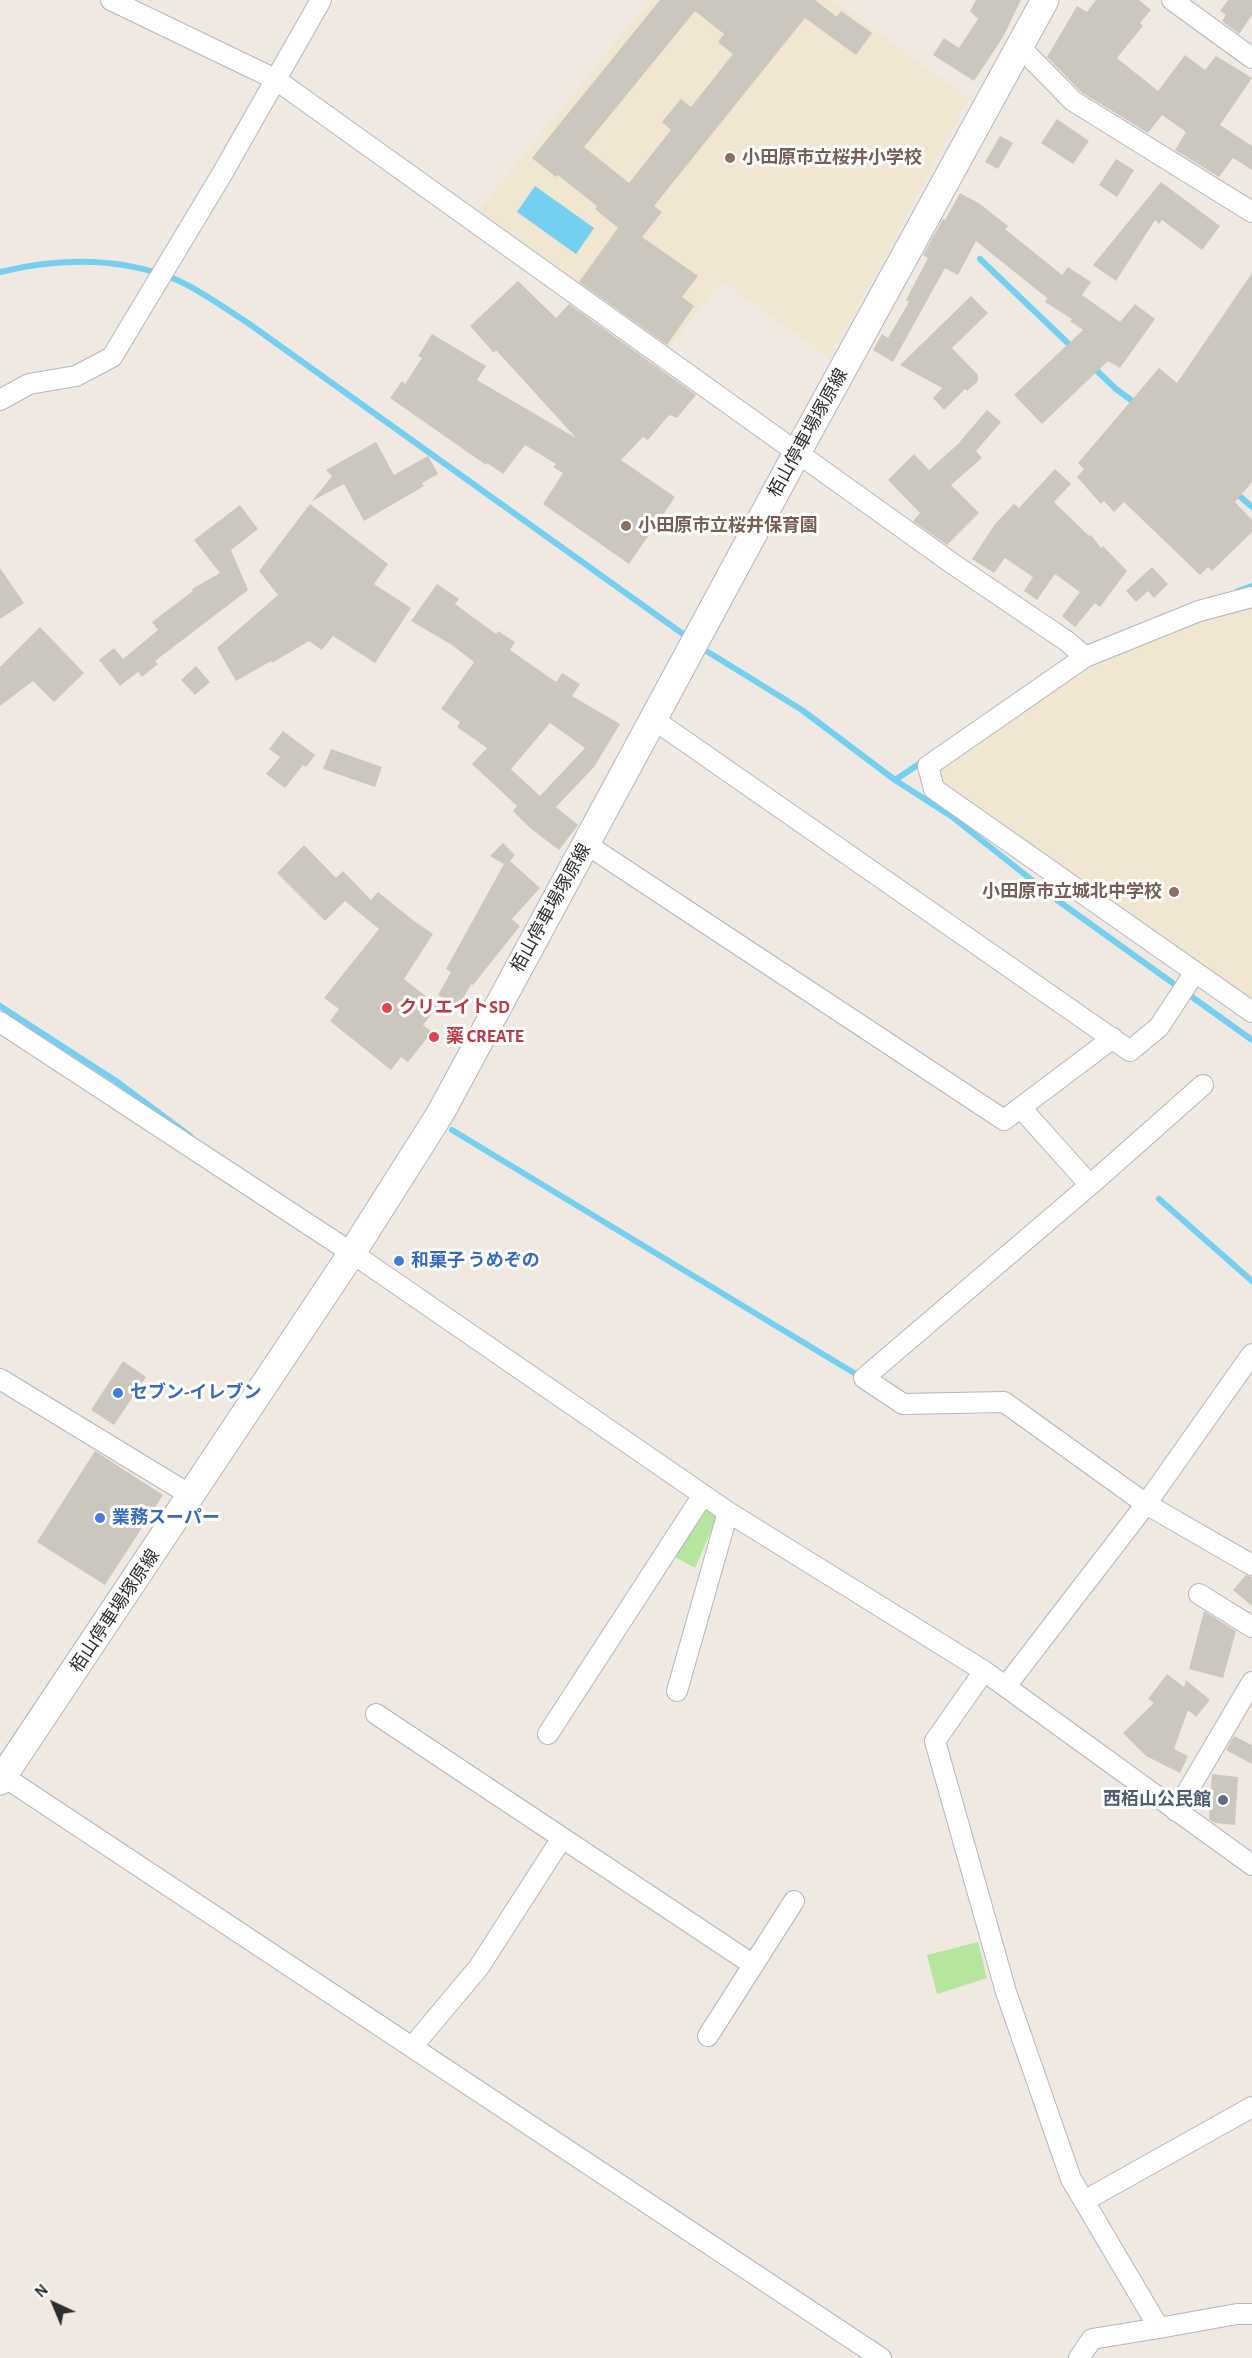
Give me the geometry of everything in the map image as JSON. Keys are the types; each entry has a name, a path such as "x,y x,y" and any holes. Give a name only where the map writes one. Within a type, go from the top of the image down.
{"main road":[{"name":"栢山停車場塚原線","path":"2,1779 352,1254 440,1114 1044,0"}],"street":[{"path":"111,0 275,79 953,564 1068,642 1085,657"},
{"path":"0,400 29,384 76,376 112,357 222,174 321,0"},
{"path":"1172,0 1252,57"},
{"path":"1019,46 1073,101 1252,212"},
{"path":"1252,597 1199,611 1085,657 928,766 934,789 1252,1012"},
{"path":"653,719 1130,1051 1159,1027 1195,972"},
{"path":"586,844 1004,1120 1113,1038"},
{"path":"0,1022 352,1254 728,1512 984,1671 1252,1865"},
{"path":"1203,1085 864,1378 903,1404 1004,1402 1146,1504 1252,1565"},
{"path":"1021,1108 1090,1185"},
{"path":"1006,1686 1146,1504 1252,1354"},
{"path":"0,1379 192,1496"},
{"path":"548,1734 703,1495"},
{"path":"677,1691 728,1512"},
{"path":"1199,1594 1252,1627"},
{"path":"984,1671 935,1741 1006,1992 1071,2179 1160,2328"},
{"path":"1176,1811 1252,1682"},
{"path":"376,1714 753,1964"},
{"path":"2,1779 881,2358"},
{"path":"412,2048 479,1967 562,1838"},
{"path":"708,2037 794,1900"},
{"path":"1084,2201 1252,2107"},
{"path":"1079,2358 1092,2339 1237,2314 1252,2314"}],"shaded area":[{"name":"小田原市立桜井小学校","path":"650,0 833,0 969,99 830,358 721,281 667,352 475,215"},
{"name":"小田原市立城北中学校","path":"1252,604 1252,1004 941,781 941,764 1081,663 1095,666 1109,651 1109,648"}],"green space":[{"path":"704,1506 718,1515 695,1568 671,1555"},
{"path":"978,1942 987,1978 937,1994 927,1955"}],"water":[{"path":"535,186 594,228 576,254 517,212"}],"building":[{"path":"660,0 815,0 837,17 841,11 872,33 856,55 805,18 654,206 662,212 642,237 698,276 682,297 694,306 667,345 579,282 618,228 595,209 597,206 532,158","holes":["695,11 724,34 718,42 733,54 691,107 681,99 662,122 671,130 629,183 584,147"]},
{"path":"976,0 1021,0 1003,37 974,81 933,55 944,38 959,48 978,19 970,11"},
{"path":"1096,0 1139,0 1151,10 1140,23 1143,26 1117,58 1158,91 1185,55 1205,70 1216,56 1252,78 1220,125 1252,146 1252,170 1233,158 1219,177 1175,150 1186,132 1162,115 1148,133 1081,92 1047,57 1077,6 1087,12"},
{"path":"1228,0 1252,0 1252,15 1239,34 1222,21 1226,15 1220,11"},
{"path":"1057,119 1089,141 1073,164 1041,143"},
{"path":"1000,136 1013,143 998,169 985,162"},
{"path":"1116,159 1134,170 1117,197 1099,185"},
{"path":"1161,182 1220,226 1202,250 1162,220 1159,224 1155,220 1116,281 1093,265"},
{"path":"960,193 980,204 1008,226 1005,229 1062,275 1068,267 1091,282 1082,295 1120,322 1135,304 1155,319 1120,368 1108,361 1042,424 1014,395 1083,330 1070,321 1072,319 1045,302 1047,298 976,241 958,275 945,268 893,362 873,350 882,334 888,338 909,302 906,300 928,258 923,255"},
{"path":"1252,273 1252,482 1235,502 1252,520 1252,532 1212,571 1208,567 1200,575 1124,502 1114,512 1104,501 1101,504 1077,477 1084,469 1078,463 1159,368 1177,383"},
{"path":"518,281 556,318 569,304 696,395 677,418 669,415 648,440 643,437 621,460 675,497 629,564 543,504 563,473 553,467 556,464 525,445 503,474 487,463 486,465 390,398 402,381 405,384 422,358 418,356 432,334 486,366 477,380 576,438 496,350 494,353 470,326"},
{"path":"971,296 988,313 952,348 978,375 978,381 967,391 965,389 944,410 933,398 942,388 900,365"},
{"path":"987,410 1001,422 976,451 982,458 951,485 979,513 947,545 913,521 920,513 888,480 914,454 929,470 958,444"},
{"path":"376,442 394,475 428,456 438,474 422,483 424,486 364,521 344,484 312,501 332,476 326,470"},
{"path":"1055,469 1071,484 1054,502 1127,571 1100,607 1095,603 1075,627 1062,616 1080,592 1055,574 1037,600 1024,591 1033,577 1005,558 994,573 972,559 995,524 1014,504 1019,508"},
{"path":"310,504 388,564 374,584 411,608 375,663 333,636 322,650 309,641 236,681 217,648 278,595 259,571"},
{"path":"240,505 258,529 231,550 248,590 155,661 158,664 142,677 138,672 120,686 99,660 114,648 123,659 158,630 152,622 193,591 192,589 220,573 194,540"},
{"path":"1152,567 1168,584 1154,598 1148,591 1136,602 1126,591"},
{"path":"0,568 24,603 0,619"},
{"path":"437,584 459,599 455,604 496,634 498,631 515,642 510,650 556,682 562,673 580,684 572,696 620,724 594,767 556,807 578,825 559,850 530,828 513,811 517,806 472,764 487,748 457,727 460,722 441,709 474,662 452,645 411,621","holes":["550,723 585,748 540,796 511,769"]},
{"path":"40,627 84,673 54,702 33,681 0,706 0,667"},
{"path":"196,666 210,682 195,695 181,680"},
{"path":"283,731 315,755 306,767 303,765 285,788 266,774 280,757 269,749"},
{"path":"331,749 382,767 375,787 323,769"},
{"path":"503,843 515,855 510,861 540,888 512,919 520,926 473,985 471,984 459,1006 438,995 451,972 446,969 504,864 490,856"},
{"path":"304,845 336,878 343,871 371,900 378,892 433,934 404,979 438,1006 423,1025 432,1032 408,1062 401,1057 391,1070 330,1021 339,1009 324,998 379,929 345,901 325,921 277,873"},
{"name":"セブン-イレブン","path":"123,1361 146,1377 114,1425 91,1410"},
{"name":"業務スーパー","path":"95,1451 163,1495 105,1585 37,1542"},
{"path":"1246,1575 1252,1577 1252,1606 1233,1590"},
{"path":"1204,1611 1236,1631 1223,1678 1189,1669"},
{"path":"1167,1674 1184,1687 1186,1680 1210,1700 1196,1717 1188,1710 1174,1749 1188,1756 1180,1773 1146,1756 1123,1733 1154,1703 1148,1699"},
{"path":"1234,1736 1252,1745 1252,1764 1226,1750"},
{"name":"西栢山公民館","path":"1212,1774 1238,1777 1235,1825 1215,1823 1209,1819"}],"waterway":[{"path":"980,259 1073,348"},
{"path":"0,272 44,264 89,262 133,267 155,272 186,284 248,323 690,639"},
{"path":"1093,367 1116,389 1138,405"},
{"path":"1235,492 1252,507"},
{"path":"1238,591 1252,586"},
{"path":"700,647 802,710 895,780 951,816 1057,900 1252,1040"},
{"path":"895,780 925,760"},
{"path":"0,1006 116,1081 190,1136"},
{"path":"452,1130 859,1376 862,1373"},
{"path":"1159,1199 1252,1281"}],"place":[{"name":"小田原市立桜井小学校","path":"730,158"},
{"name":"小田原市立桜井保育園","path":"626,526"},
{"name":"小田原市立城北中学校","path":"1174,892"},
{"name":"クリエイトSD","path":"387,1008"},
{"name":"薬 CREATE","path":"434,1037"},
{"name":"和菓子 うめぞの","path":"399,1261"},
{"name":"セブン-イレブン","path":"118,1393"},
{"name":"業務スーパー","path":"100,1518"},
{"name":"西栢山公民館","path":"1223,1800"}]}
